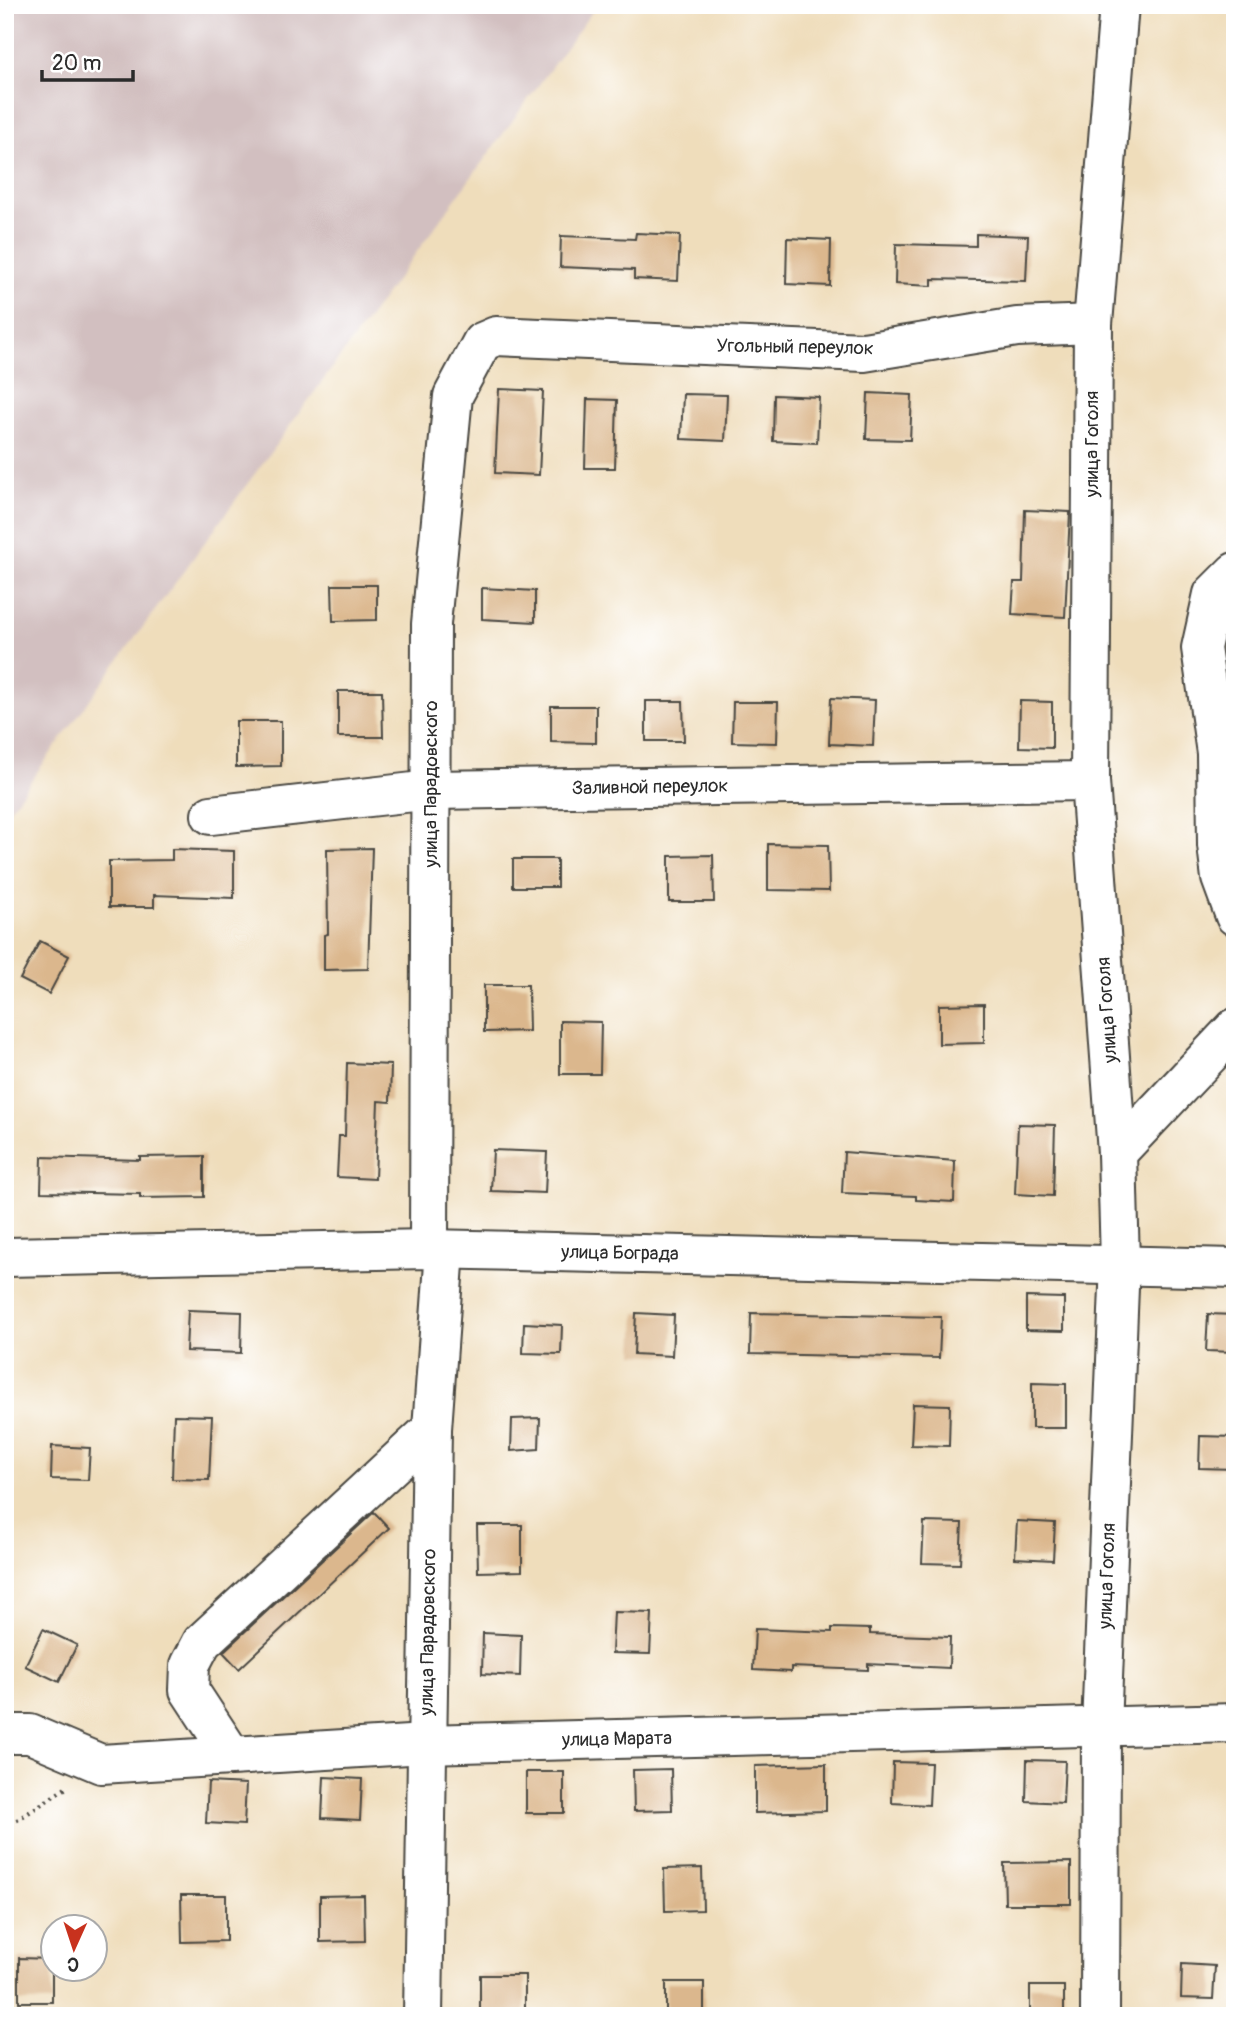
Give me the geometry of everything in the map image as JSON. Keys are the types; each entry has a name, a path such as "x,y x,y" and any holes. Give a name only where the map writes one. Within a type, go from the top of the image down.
{"street":[{"name":"улица Гоголя","path":"1100,2016 1101,1727 1120,1264 1117,1153 1090,781 1093,324 1113,52 1119,5"},
{"name":"Угольный переулок","path":"496,337 864,352 1017,327 1093,324"},
{"name":"улица Парадовского","path":"423,2016 425,1744 437,1250 431,624 453,396 482,342 496,337"},
{"path":"1235,572 1213,594 1201,648 1216,753 1220,867 1235,916"},
{"name":"Заливной переулок","path":"211,815 431,790 1090,781"},
{"path":"1117,1153 1235,1028"},
{"name":"улица Бограда","path":"5,1257 437,1250 1235,1268"},
{"path":"231,1754 189,1690 190,1665 202,1643 432,1429"},
{"name":"улица Марата","path":"5,1734 30,1734 102,1764 425,1744 1235,1723"}],"path":[{"path":"5,1828 102,1764"}],"shaded area":[{"path":"5,5 597,5 5,816"}],"building":[{"path":"636,233 680,235 678,281 634,279 634,270 560,267 561,236 635,239"},
{"path":"976,234 1028,236 1026,281 932,279 932,286 895,284 896,244 976,246"},
{"path":"787,238 831,240 830,286 786,284"},
{"path":"499,389 543,391 539,475 495,473"},
{"path":"868,393 912,395 910,440 866,439"},
{"path":"683,394 727,395 725,441 681,439"},
{"path":"774,395 819,397 817,443 773,441"},
{"path":"587,399 617,400 615,468 585,468"},
{"path":"1025,510 1070,512 1065,617 1012,614 1014,582 1023,582"},
{"path":"332,585 377,585 377,620 333,621"},
{"path":"482,588 535,591 535,622 482,619"},
{"path":"338,691 382,691 383,737 338,737"},
{"path":"831,698 875,700 873,746 829,744"},
{"path":"646,701 683,701 684,741 646,741"},
{"path":"1020,701 1052,702 1052,748 1019,747"},
{"path":"733,702 778,702 777,743 732,742"},
{"path":"551,706 596,706 596,743 551,742"},
{"path":"236,721 281,721 281,766 236,767"},
{"path":"768,844 828,845 829,891 768,890"},
{"path":"372,848 368,969 324,970 324,935 328,934 327,849"},
{"path":"172,849 234,851 234,898 154,895 154,907 109,907 109,861 172,860"},
{"path":"713,855 714,902 669,902 669,856"},
{"path":"513,859 557,859 557,887 513,887"},
{"path":"40,941 69,956 49,994 20,979"},
{"path":"484,985 528,985 529,1031 484,1032"},
{"path":"984,1004 984,1043 939,1044 939,1005"},
{"path":"560,1021 601,1022 600,1074 560,1074"},
{"path":"347,1063 391,1065 390,1102 378,1101 375,1179 337,1177 339,1136 345,1136"},
{"path":"1018,1124 1055,1125 1053,1196 1015,1194"},
{"path":"493,1150 547,1152 545,1193 491,1191"},
{"path":"844,1152 955,1161 954,1202 916,1200 916,1196 842,1193"},
{"path":"204,1156 204,1197 140,1198 140,1194 41,1192 42,1157 140,1160 140,1157"},
{"path":"1026,1297 1064,1298 1064,1331 1026,1330"},
{"path":"188,1310 242,1312 241,1353 186,1351"},
{"path":"636,1313 674,1315 672,1356 634,1354"},
{"path":"751,1313 941,1317 939,1358 750,1354"},
{"path":"1208,1314 1235,1315 1235,1352 1206,1351"},
{"path":"524,1323 562,1325 561,1354 523,1353"},
{"path":"1032,1383 1066,1384 1066,1428 1032,1428"},
{"path":"913,1404 950,1405 949,1446 911,1445"},
{"path":"174,1415 212,1416 209,1480 172,1479"},
{"path":"540,1418 539,1449 511,1451 512,1419"},
{"path":"1200,1436 1235,1437 1235,1469 1199,1468"},
{"path":"52,1446 90,1448 88,1480 51,1479"},
{"path":"374,1512 389,1528 239,1669 223,1652"},
{"path":"1017,1521 1055,1523 1053,1560 1015,1558"},
{"path":"924,1522 962,1523 960,1564 922,1563"},
{"path":"477,1525 522,1525 522,1571 478,1572"},
{"path":"614,1612 652,1613 650,1654 612,1653"},
{"path":"832,1628 870,1629 870,1634 950,1637 949,1668 868,1664 868,1670 791,1667 791,1672 753,1670 755,1629 832,1632"},
{"path":"43,1629 77,1645 59,1682 25,1666"},
{"path":"483,1633 521,1635 520,1676 482,1674"},
{"path":"1027,1760 1065,1761 1063,1803 1026,1801"},
{"path":"893,1762 931,1763 929,1805 892,1803"},
{"path":"826,1764 826,1811 755,1813 755,1766"},
{"path":"671,1769 672,1810 634,1811 633,1770"},
{"path":"526,1772 564,1772 564,1813 526,1813"},
{"path":"324,1777 362,1779 360,1820 322,1818"},
{"path":"208,1782 246,1784 244,1825 206,1823"},
{"path":"1071,1862 1071,1904 1005,1904 1004,1863"},
{"path":"702,1868 703,1910 665,1911 664,1869"},
{"path":"181,1895 226,1895 226,1941 182,1942"},
{"path":"364,1895 365,1941 320,1942 320,1896"},
{"path":"19,1958 38,1959 38,1982 52,1982 52,2002 19,2002"},
{"path":"1182,1964 1215,1966 1213,1999 1181,1998"},
{"path":"480,1975 525,1975 525,2014 480,2014"},
{"path":"666,1982 704,1982 704,2016 666,2016"},
{"path":"1030,1986 1064,1986 1064,2016 1030,2016"}]}
